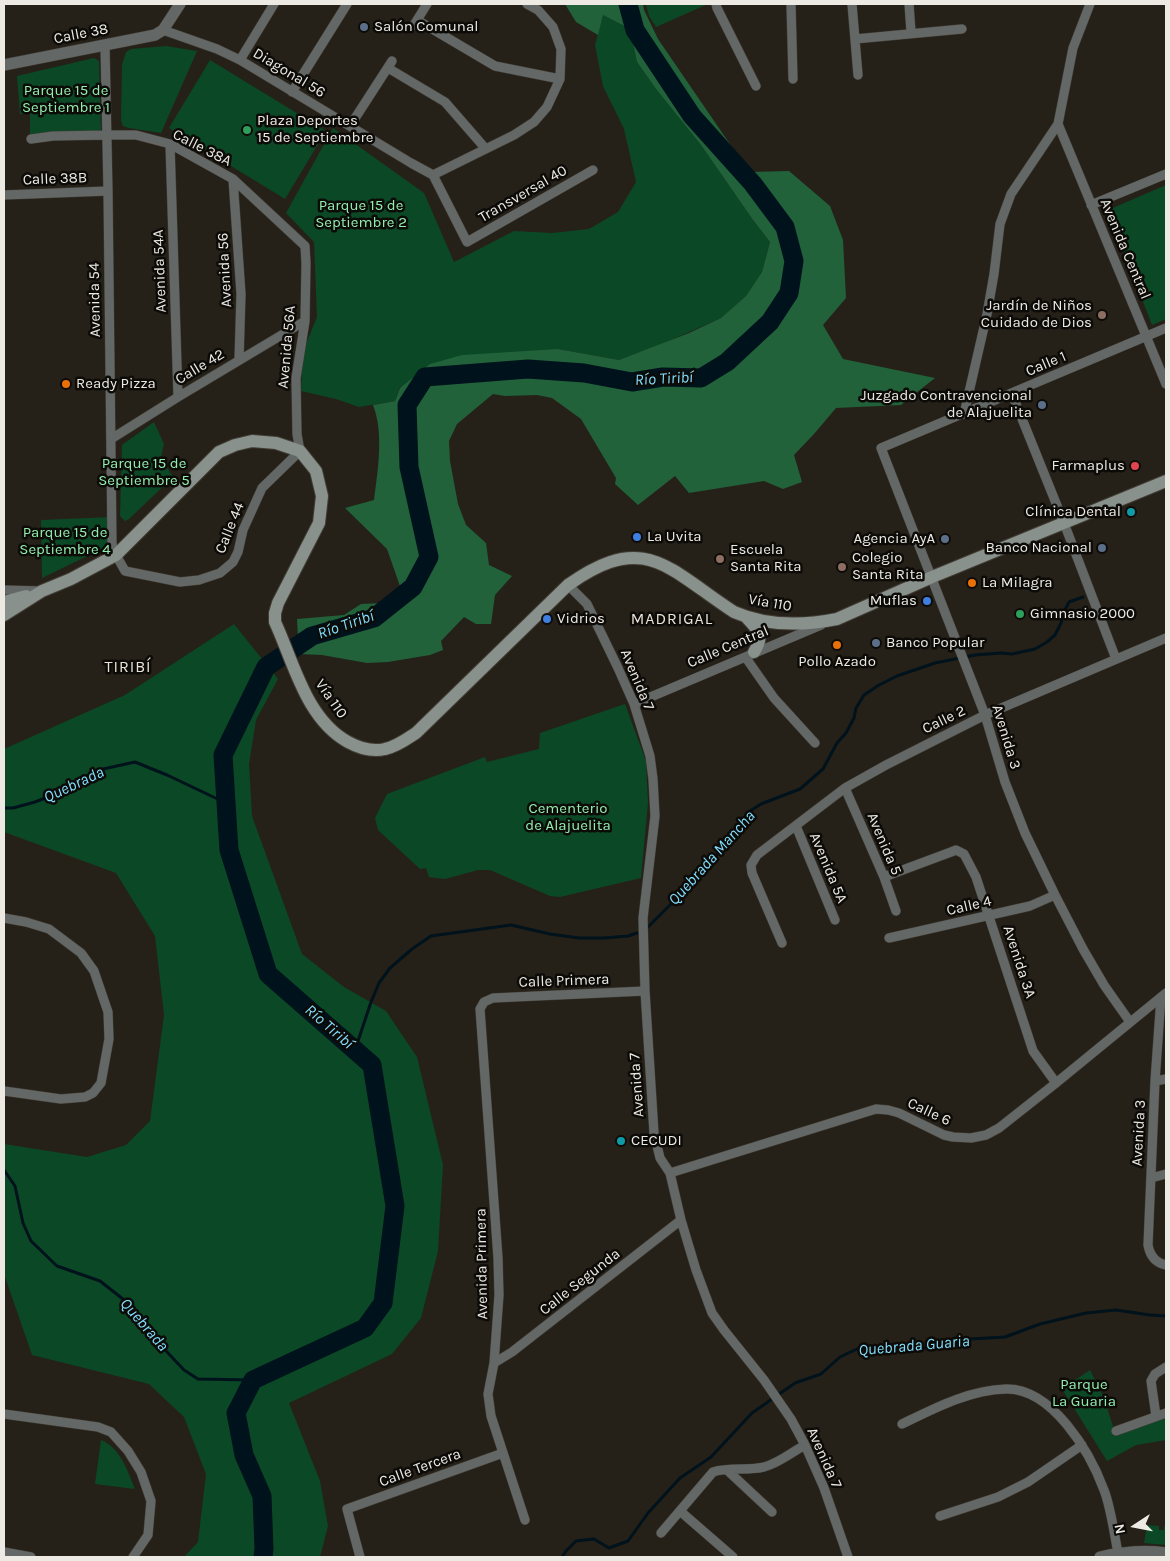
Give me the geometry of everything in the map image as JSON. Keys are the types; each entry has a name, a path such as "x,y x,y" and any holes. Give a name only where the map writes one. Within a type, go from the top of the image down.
{"main road":[{"path":"4,615 42,592 116,555 219,452 235,445 252,441 276,444 300,451"},
{"name":"Vía 110","path":"300,451 316,471 322,496 319,523 278,603 275,613 277,626 299,682 314,708 334,733 358,747 372,750 386,749 416,733 568,585 584,574 606,563 623,558 641,557 660,563 734,612 746,617 797,624 837,619"},
{"name":"Calle Central","path":"837,619 932,577 1166,481"},
{"path":"4,602 42,592"},
{"path":"746,617 756,628 760,638 759,644 750,655"}],"street":[{"path":"163,30 180,4"},
{"path":"240,60 274,4"},
{"path":"292,92 347,4"},
{"path":"427,4 415,23 495,66 560,79"},
{"path":"433,175 514,135 534,122 547,107 560,79 560,49 553,26 538,10 527,4"},
{"path":"716,4 756,86"},
{"path":"791,4 793,79"},
{"path":"852,4 858,75"},
{"path":"909,4 911,32"},
{"path":"964,414 994,274 1000,224 1011,194 1058,124 1073,48 1090,4"},
{"path":"855,39 911,32 962,29"},
{"name":"Calle 38","path":"4,65 155,35 163,30"},
{"name":"Diagonal 56","path":"163,30 217,49 240,60 411,164 433,175"},
{"name":"Avenida 54","path":"105,45 112,544 116,555"},
{"path":"350,126 390,65 445,102 485,148"},
{"name":"Avenida Central","path":"1058,124 1166,384"},
{"name":"Calle 38A","path":"31,139 53,136 136,135 170,144 234,180 305,246"},
{"name":"Avenida 54A","path":"170,144 178,397"},
{"name":"Transversal 40","path":"433,175 467,242 593,170"},
{"path":"1091,205 1166,174"},
{"name":"Avenida 56","path":"234,180 241,294 239,360"},
{"name":"Calle 38B","path":"4,195 108,191"},
{"name":"Avenida 56A","path":"300,451 297,434 296,378 305,321 305,246"},
{"name":"Calle 42","path":"111,439 305,321"},
{"name":"Calle 1","path":"881,448 1166,328"},
{"path":"1012,394 1116,659"},
{"name":"Avenida 3","path":"881,448 985,715 1005,782 1022,825 1055,895 1104,985 1130,1022"},
{"name":"Calle 44","path":"116,555 125,571 153,578 180,582 200,580 220,573 236,557 243,530 262,488 300,451"},
{"name":"Avenida 7","path":"568,585 587,604 634,704 650,756 655,816 643,918 645,991 654,1132 660,1158 670,1173 681,1220 696,1270 712,1313 764,1380 791,1419 824,1488 846,1556"},
{"path":"4,590 42,592"},
{"name":"Calle Central","path":"634,704 837,619"},
{"name":"Calle 2","path":"782,943 752,873 753,860 757,855 845,788 903,756 985,715 1166,638"},
{"path":"750,655 774,698 815,743"},
{"name":"Avenida 5","path":"845,788 884,877 896,911"},
{"name":"Avenida 5A","path":"796,826 835,920"},
{"name":"Avenida 3A","path":"884,877 956,850 964,854 976,877 990,915 1033,1051 1056,1083"},
{"name":"Calle 4","path":"889,938 1030,906 1055,895"},
{"path":"4,918 49,929 81,953 94,971 108,1012 109,1039 101,1083 93,1093 85,1097 61,1099 4,1091"},
{"name":"Calle Primera","path":"484,1002 493,998 645,991"},
{"name":"Avenida 3","path":"1164,995 1155,1081 1148,1245 1153,1257 1164,1265"},
{"name":"Calle 6","path":"670,1173 876,1110 888,1110 899,1113 953,1138 978,1137 999,1128 1164,995"},
{"name":"Avenida Primera","path":"484,1002 480,1009 499,1267 494,1362 488,1394 491,1416 525,1520"},
{"path":"1155,1081 1166,1079"},
{"path":"1151,1178 1166,1174"},
{"name":"Calle Segunda","path":"494,1362 512,1352 681,1220"},
{"path":"1156,1416 1151,1381 1155,1374 1166,1367"},
{"path":"902,1424 977,1392 1008,1389 1038,1399 1062,1419 1088,1455 1105,1491 1118,1553"},
{"path":"1116,1431 1166,1413"},
{"path":"4,1414 98,1427 111,1432 128,1451 141,1472 150,1501 148,1534 133,1557"},
{"path":"661,1533 713,1472 749,1469 772,1464 805,1445"},
{"path":"940,1516 998,1496 1020,1485 1082,1445"},
{"name":"Calle Tercera","path":"360,1557 347,1509 502,1453"},
{"path":"727,1470 772,1512"},
{"path":"680,1511 733,1557"},
{"path":"1100,1557 1118,1553 1153,1551 1166,1553"},
{"path":"4,1552 31,1557"}],"green space":[{"path":"565,4 643,4 658,39 749,172 789,171 830,206 843,240 846,298 823,325 843,359 935,378 901,405 836,408 794,455 802,482 783,489 764,481 689,493 675,476 638,505 615,484 616,478 581,419 552,398 537,395 505,396 493,394 457,424 449,441 450,461 458,504 466,525 486,543 489,565 512,576 495,595 491,624 476,624 464,617 441,641 443,650 430,655 388,662 367,663 322,655 299,654 297,619 344,615 361,604 384,603 401,589 387,549 345,508 374,500 379,439 373,405 395,401 400,388 430,364 462,355 558,349 619,360 689,333 721,318 746,296 762,272 770,242 701,145 637,62 630,29 603,15 598,35 576,22"},
{"path":"646,4 708,4 656,27 649,16"},
{"name":"Parque 15 de Septiembre 2","path":"603,15 630,29 637,62 701,145 770,242 762,272 746,296 721,318 657,346 619,360 558,349 400,387 395,401 359,407 336,399 301,391 303,351 317,317 314,242 286,213 333,128 424,193 454,262 514,231 552,233 589,229 618,212 636,182 624,129 603,86 595,45"},
{"path":"166,46 197,51 161,133 123,126 121,121 122,65 126,52 131,49"},
{"name":"Parque 15 de Septiembre 1","path":"94,58 99,61 101,132 30,134 30,114 20,114 17,76"},
{"name":"Plaza Deportes 15 de Septiembre","path":"210,60 326,131 285,199 169,128"},
{"path":"1166,185 1166,319 1152,325 1108,210"},
{"name":"Parque 15 de Septiembre 5","path":"154,422 164,444 161,458 173,477 125,521 120,516 122,445"},
{"name":"Parque 15 de Septiembre 4","path":"112,517 112,544 42,578 41,520"},
{"path":"234,624 278,679 256,720 249,764 252,816 302,954 344,987 386,1011 417,1057 443,1165 438,1251 421,1318 392,1354 289,1403 320,1481 328,1526 320,1557 184,1557 198,1542 206,1474 184,1417 149,1384 32,1355 4,1274 4,1144 87,1157 126,1145 150,1121 164,1015 155,936 116,873 4,832 4,749 125,695"},
{"name":"Cementerio de Alajuelita","path":"625,704 646,761 648,803 641,878 560,897 550,896 490,870 478,870 445,879 429,877 426,868 420,869 378,830 375,818 387,794 485,757 487,762 539,749 540,733"},
{"name":"Parque La Guaria","path":"1090,1370 1104,1398 1116,1436 1166,1417 1166,1440 1136,1445 1107,1461 1062,1389"},
{"path":"101,1440 108,1443 118,1454 135,1489 95,1484"},
{"path":"1147,1525 1159,1526 1159,1530 1164,1530 1164,1526 1166,1526 1166,1545 1144,1543"}],"waterway":[{"name":"Río Tiribí","path":"263,1557 262,1496 244,1455 236,1413 253,1380 365,1328 383,1303 395,1206 372,1065 268,974 229,850 223,755 266,667 312,636 374,618 413,587 429,557 409,467 407,405 425,377 528,369 584,373 632,382 663,377 701,378 727,362 770,322 789,293 794,261 785,227 753,184 692,116 635,30 628,4"},
{"name":"Quebrada Mancha","path":"648,927 693,882 732,838 747,813 761,804 800,789 823,769 837,743 846,733 854,718 856,708 864,695 897,676 935,663 975,655 1012,654 1035,649 1055,635 1069,602 1083,597"},
{"name":"Quebrada","path":"4,808 13,808 35,802 71,788 103,769 135,762 226,803"},
{"name":"Quebrada Mancha","path":"355,1050 379,983 390,968 431,936 511,925 550,934 579,938 628,936 637,933"},
{"name":"Quebrada","path":"4,1170 15,1186 23,1223 31,1241 57,1266 100,1281 128,1303 152,1336 184,1370 198,1379 253,1380"},
{"name":"Quebrada Guaria","path":"562,1557 576,1541 594,1539 609,1548 628,1541 648,1513 680,1478 711,1457 752,1413 795,1383 821,1374 840,1357 857,1349 928,1348 970,1339 1005,1337 1040,1324 1086,1313 1116,1310 1166,1316"}],"place":[{"name":"Salón Comunal","path":"364,27"},
{"name":"Plaza Deportes 15 de Septiembre","path":"247,130"},
{"name":"Jardín de Niños Cuidado de Dios","path":"1102,315"},
{"name":"Ready Pizza","path":"66,384"},
{"name":"Juzgado Contravencional de Alajuelita","path":"1042,405"},
{"name":"Farmaplus","path":"1135,466"},
{"name":"Clínica Dental","path":"1131,512"},
{"name":"La Uvita","path":"637,537"},
{"name":"Agencia AyA","path":"945,539"},
{"name":"Banco Nacional","path":"1102,548"},
{"name":"Escuela Santa Rita","path":"720,559"},
{"name":"Colegio Santa Rita","path":"842,567"},
{"name":"La Milagra","path":"972,583"},
{"name":"Muflas","path":"927,601"},
{"name":"Gimnasio 2000","path":"1020,614"},
{"name":"Vidrios","path":"547,619"},
{"name":"Banco Popular","path":"876,643"},
{"name":"Pollo Azado","path":"837,645"},
{"name":"CECUDI","path":"621,1141"}],"district":[{"name":"MADRIGAL","path":"672,619"},
{"name":"TIRIBÍ","path":"128,667"}]}
